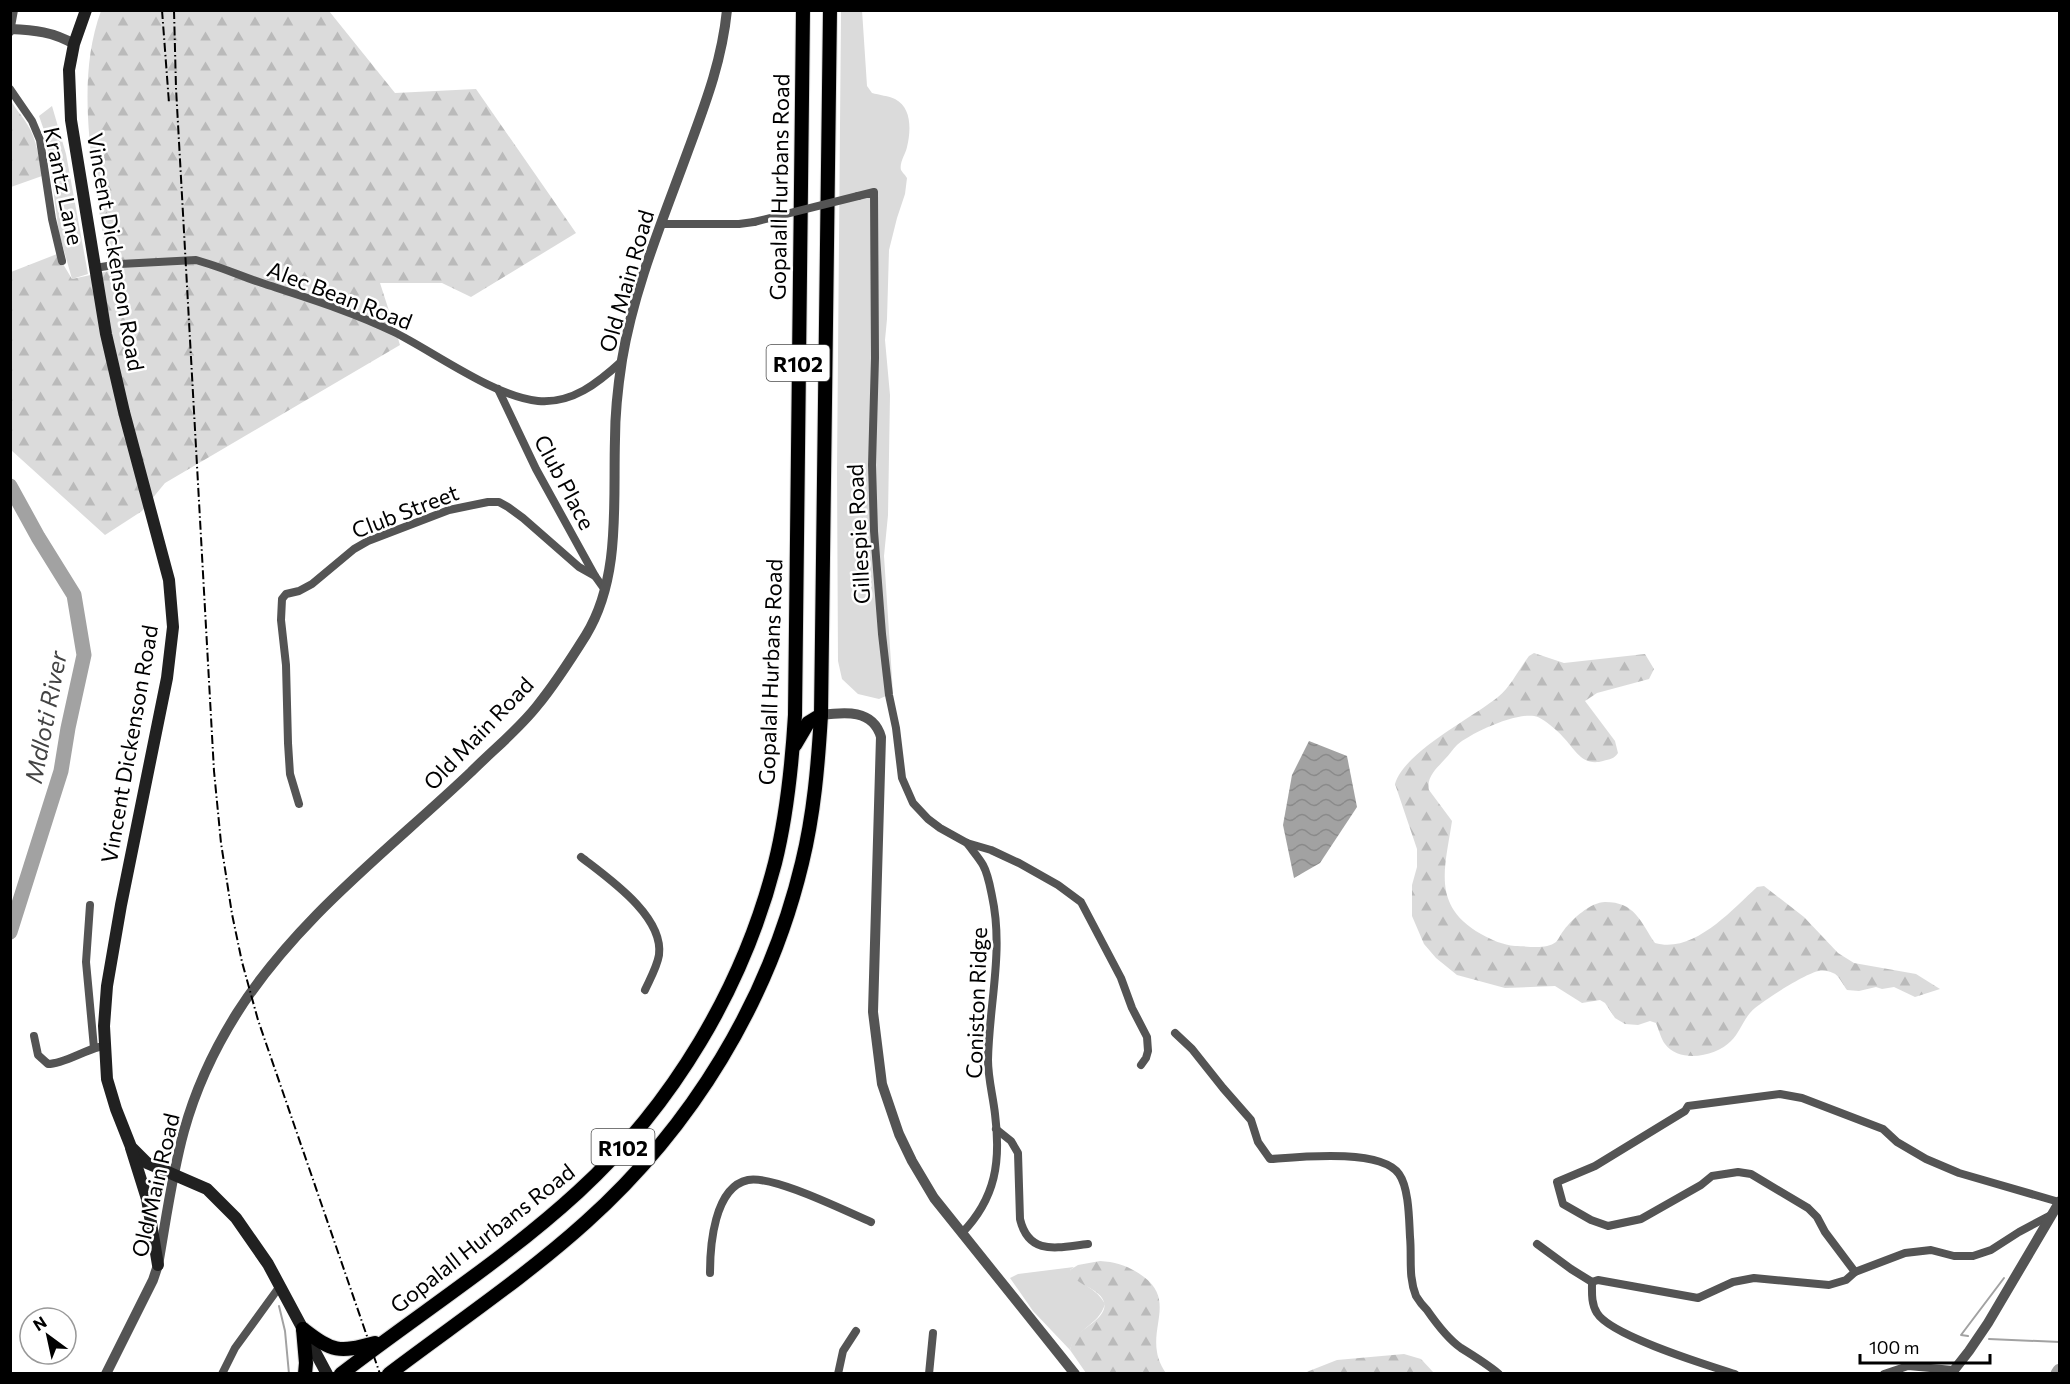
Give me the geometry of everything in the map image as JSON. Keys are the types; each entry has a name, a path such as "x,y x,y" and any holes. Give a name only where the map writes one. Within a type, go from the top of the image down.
{"main road":[{"name":"Vincent Dickenson Road","path":"86,10 74,44 69,70 71,120 114,369 169,580 173,627 167,678 112,953 100,1047 116,1109 131,1147 147,1163 174,1176 190,1180 222,1202 251,1238 280,1286 327,1374"},
{"name":"Gopalall Hurbans Road","path":"341,1374 524,1237 578,1192 630,1139 688,1061 731,985 765,900 780,840 793,750 803,10"},
{"name":"R102","path":"389,1374 586,1222 654,1153 690,1108 729,1046 757,993 785,922 802,863 813,804 821,715 830,10"},
{"path":"794,697 808,712 821,715"},
{"path":"793,750 808,723 821,715"},
{"path":"131,1147 147,1199 158,1264"},
{"path":"303,1329 323,1344 335,1349 349,1350 383,1341"},
{"path":"303,1329 305,1374"}],"street":[{"path":"14,10 11,30 44,31 74,44"},
{"name":"Old Main Road","path":"106,1374 148,1293 158,1264 184,1129 207,1070 237,1013 288,945 323,907 519,726 536,707 588,631 605,591 613,532 615,434 622,361 637,296 711,89 722,50 727,10"},
{"name":"Krantz Lane","path":"10,89 32,121 40,140 52,219 62,261"},
{"name":"Gillespie Road","path":"661,224 754,222 874,192 872,465 874,531 889,695 896,728 899,764 907,793 928,819 967,843"},
{"name":"Alec Bean Road","path":"95,268 120,264 196,260 322,303 393,332 498,389 537,401 566,399 579,394 622,361"},
{"name":"Club Place","path":"498,389 536,468 605,591"},
{"name":"Club Street","path":"299,804 290,774 286,665 281,620 283,596 312,584 354,549 368,541 449,510 488,502 499,502 508,507 579,567 595,576"},
{"path":"821,715 862,715 869,718 879,729 881,737 873,1012 882,1084 899,1134 934,1198 1075,1374"},
{"path":"967,843 991,850 1019,863 1058,885 1077,898 1085,907 1121,978 1134,1014 1147,1037 1148,1051 1141,1065"},
{"name":"Coniston Ridge","path":"962,1233 982,1208 992,1188 996,1171 996,1129 988,1059 998,948 994,902 983,864 967,843"},
{"path":"983,864 985,854 991,850"},
{"path":"581,856 634,901 649,919 659,943 659,957 645,990"},
{"path":"34,1036 38,1055 48,1064 100,1047 86,962 90,905"},
{"path":"1175,1033 1251,1120 1258,1142 1270,1159 1336,1154 1380,1162 1397,1171 1408,1205 1411,1239 1410,1274 1417,1297 1459,1347 1476,1356 1499,1374"},
{"path":"1855,1272 1825,1232 1817,1217 1808,1208 1750,1174 1738,1172 1712,1176 1701,1185 1641,1219 1608,1226 1591,1220 1563,1204 1557,1182 1595,1166 1685,1111 1688,1106 1780,1094 1802,1098 1883,1129 1897,1142 1916,1154 1959,1173 2059,1201 1988,1323 1970,1351 1952,1372 1908,1366 1884,1374"},
{"path":"996,1129 1011,1141 1018,1153 1020,1219 1030,1240 1035,1245 1048,1247 1088,1244"},
{"path":"710,1273 714,1225 721,1206 736,1186 748,1180 767,1181 794,1189 871,1222"},
{"path":"1592,1282 1598,1280 1698,1298 1733,1282 1754,1278 1829,1285 1846,1280 1855,1272 1905,1253 1931,1250 1954,1256 1973,1256 1991,1250 2051,1215"},
{"path":"1537,1244 1592,1282"},
{"path":"1592,1282 1595,1311 1611,1326 1661,1349 1735,1374"},
{"path":"222,1374 235,1348 280,1286"},
{"path":"838,1374 843,1351 856,1331"},
{"path":"929,1374 933,1333"}],"green space":[{"path":"862,10 867,86 872,93 893,98 901,103 909,120 907,147 901,167 907,178 905,194 889,250 885,340 890,395 888,515 884,556 893,693 879,699 858,694 842,679 838,661 837,470 841,11"},
{"path":"101,11 329,11 395,93 476,89 576,233 471,297 442,283 380,283 400,345 165,483 142,511 105,535 11,450 11,272 57,254 72,279 109,271 94,174 88,106 88,73"},
{"path":"10,99 33,136 42,176 11,187"},
{"path":"52,106 66,154 88,274 72,279 59,233 46,136 39,116"},
{"path":"1534,653 1564,663 1645,654 1654,669 1649,679 1597,693 1585,701 1615,741 1618,753 1612,758 1596,762 1584,759 1551,726 1538,717 1530,716 1496,724 1464,740 1433,773 1428,785 1429,790 1452,821 1445,885 1454,911 1465,923 1481,934 1502,943 1542,947 1556,942 1572,921 1588,908 1605,902 1615,903 1623,905 1636,914 1655,943 1669,945 1683,942 1710,928 1757,887 1764,886 1804,917 1838,953 1854,963 1916,974 1940,989 1915,997 1894,987 1847,990 1835,974 1819,971 1796,981 1755,1008 1725,1046 1708,1054 1689,1056 1672,1050 1665,1044 1656,1023 1650,1021 1638,1025 1625,1024 1615,1018 1605,1003 1600,1000 1582,1003 1555,986 1505,988 1457,975 1436,958 1424,944 1412,916 1412,885 1417,867 1417,849 1395,784 1411,760 1425,748 1502,693 1529,656"},
{"path":"1100,1261 1134,1270 1153,1285 1160,1303 1157,1352 1166,1373 1086,1373 1070,1350 1075,1337 1101,1315 1104,1304 1098,1294 1076,1279 1070,1270 1078,1265"},
{"path":"1074,1267 1070,1270 1075,1276 1098,1294 1105,1304 1097,1318 1077,1336 1070,1350 1033,1311 1010,1278 1018,1274"},
{"path":"1404,1354 1421,1359 1434,1373 1304,1373 1337,1360"}],"water":[{"path":"1309,741 1347,756 1357,807 1320,863 1294,878 1283,825 1292,775"}],"waterway":[{"name":"Mdloti River","path":"10,486 74,595 84,655 61,771 10,932"},
{"path":"1968,1336 1961,1335 2004,1278"},
{"path":"279,1306 285,1331 289,1374"},
{"path":"1989,1339 2060,1342"}],"railway":[{"path":"162,10 169,103"},
{"path":"174,10 176,88 214,771 221,843 242,962 258,1020 380,1374"}]}
